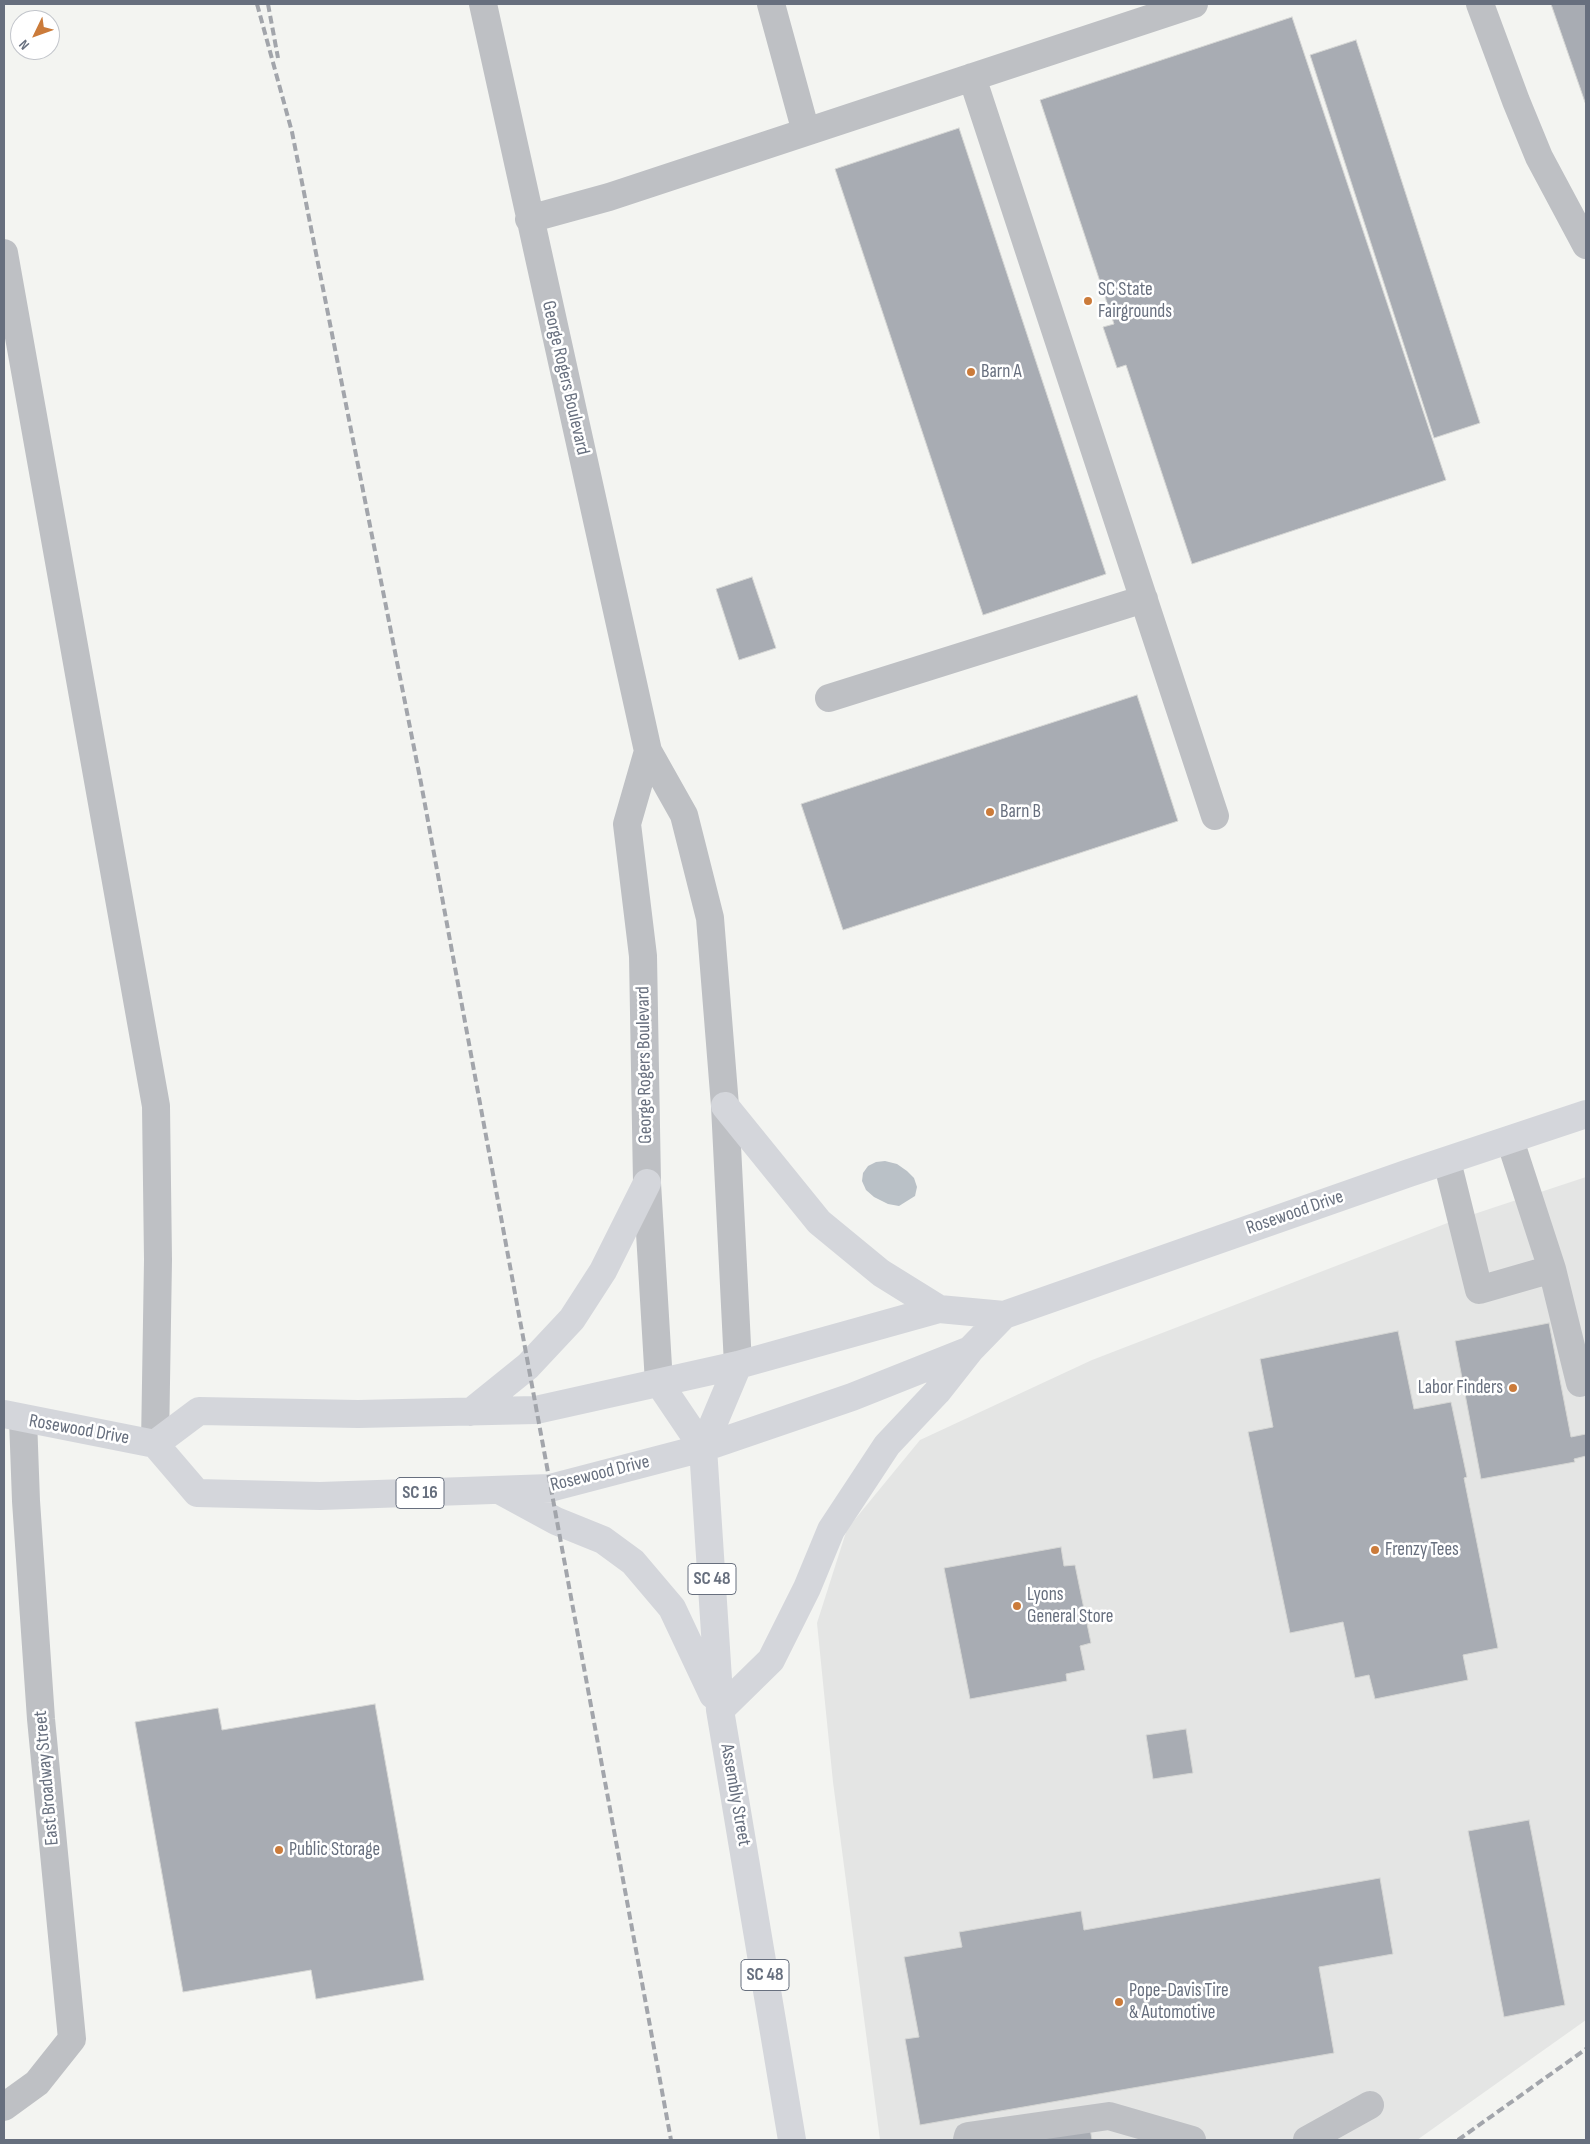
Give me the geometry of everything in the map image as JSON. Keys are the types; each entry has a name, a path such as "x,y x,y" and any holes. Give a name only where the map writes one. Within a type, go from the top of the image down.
{"main road":[{"path":"724,1106 819,1222 881,1273 939,1309"},
{"name":"Rosewood Drive","path":"155,1444 199,1411 358,1414 536,1410 738,1366 939,1309 1004,1315 1586,1114"},
{"path":"471,1412 528,1366 572,1319 603,1271 647,1183"},
{"name":"Rosewood Drive","path":"13,1417 155,1444 197,1493 320,1496 550,1488 703,1448 852,1397 970,1350 1004,1315"},
{"path":"500,1490 556,1521 603,1540 633,1562 672,1608 720,1710 771,1660 807,1588 831,1530 887,1445 937,1392 970,1350"},
{"name":"Assembly Street","path":"738,1366 703,1448 720,1710 792,2140"},
{"path":"659,1383 703,1448"}],"street":[{"name":"George Rogers Boulevard","path":"483,4 648,751 684,815 710,918 724,1106 738,1366"},
{"path":"771,4 806,132"},
{"path":"529,219 609,197 1194,4"},
{"path":"1480,4 1539,157 1586,245"},
{"path":"972,77 1215,816"},
{"path":"4,253 156,1106 158,1260 155,1444"},
{"path":"830,698 1144,599"},
{"name":"George Rogers Boulevard","path":"648,751 627,824 643,956 647,1183 659,1383"},
{"path":"1510,1140 1552,1268 1580,1383"},
{"path":"1447,1161 1479,1290 1552,1268"},
{"name":"East Broadway Street","path":"4,2107 37,2083 72,2039 41,1719 26,1501 13,1417"},
{"path":"1307,2140 1370,2105"},
{"path":"967,2140 968,2136 1109,2116 1192,2140"}],"shaded area":[{"path":"885,1161 897,1164 907,1171 914,1178 917,1187 915,1196 899,1206 888,1204 874,1197 866,1190 862,1181 863,1173 868,1166 876,1162"},
{"path":"1586,1177 1586,2020 1417,2140 880,2140 833,1782 817,1623 847,1529 920,1440 1092,1360 1450,1222"}],"building":[{"path":"1551,4 1586,4 1586,105"},
{"path":"1292,17 1446,480 1192,564 1126,365 1117,368 1103,327 1114,324 1040,100"},
{"path":"1356,40 1480,423 1434,438 1310,55"},
{"name":"Barn A","path":"959,128 1106,574 983,615 835,169"},
{"path":"752,577 776,648 739,660 716,589"},
{"name":"Barn B","path":"1137,695 1178,821 843,930 801,804"},
{"name":"Labor Finders","path":"1549,1323 1571,1437 1586,1434 1586,1456 1574,1459 1575,1462 1481,1479 1455,1341"},
{"name":"Frenzy Tees","path":"1398,1331 1414,1409 1451,1402 1467,1477 1464,1478 1498,1648 1463,1655 1468,1680 1375,1699 1369,1675 1355,1678 1343,1622 1290,1633 1248,1432 1273,1427 1260,1359"},
{"name":"Lyons General Store","path":"1061,1547 1064,1566 1075,1565 1091,1643 1080,1646 1085,1670 1066,1674 1067,1681 970,1699 944,1568"},
{"name":"Public Storage","path":"375,1704 424,1980 316,1999 311,1970 183,1992 135,1722 218,1708 222,1730"},
{"path":"1186,1729 1193,1773 1153,1779 1146,1735"},
{"path":"1529,1820 1565,2005 1504,2017 1468,1831"},
{"name":"Pope-Davis Tire & Automotive","path":"1380,1878 1393,1954 1319,1967 1334,2053 920,2125 905,2039 919,2037 904,1957 962,1947 959,1932 1081,1911 1084,1930"},
{"path":"1090,2128 1092,2140 1024,2140"}],"railway":[{"path":"257,4 292,132 421,783 671,2140"},
{"path":"268,4 278,58"},
{"path":"1458,2140 1586,2049"}],"place":[{"name":"SC State Fairgrounds","path":"1088,301"},
{"name":"Barn A","path":"971,372"},
{"name":"Barn B","path":"990,812"},
{"name":"Labor Finders","path":"1513,1388"},
{"name":"Frenzy Tees","path":"1375,1550"},
{"name":"Lyons General Store","path":"1017,1606"},
{"name":"Public Storage","path":"279,1850"},
{"name":"Pope-Davis Tire & Automotive","path":"1119,2002"}]}
